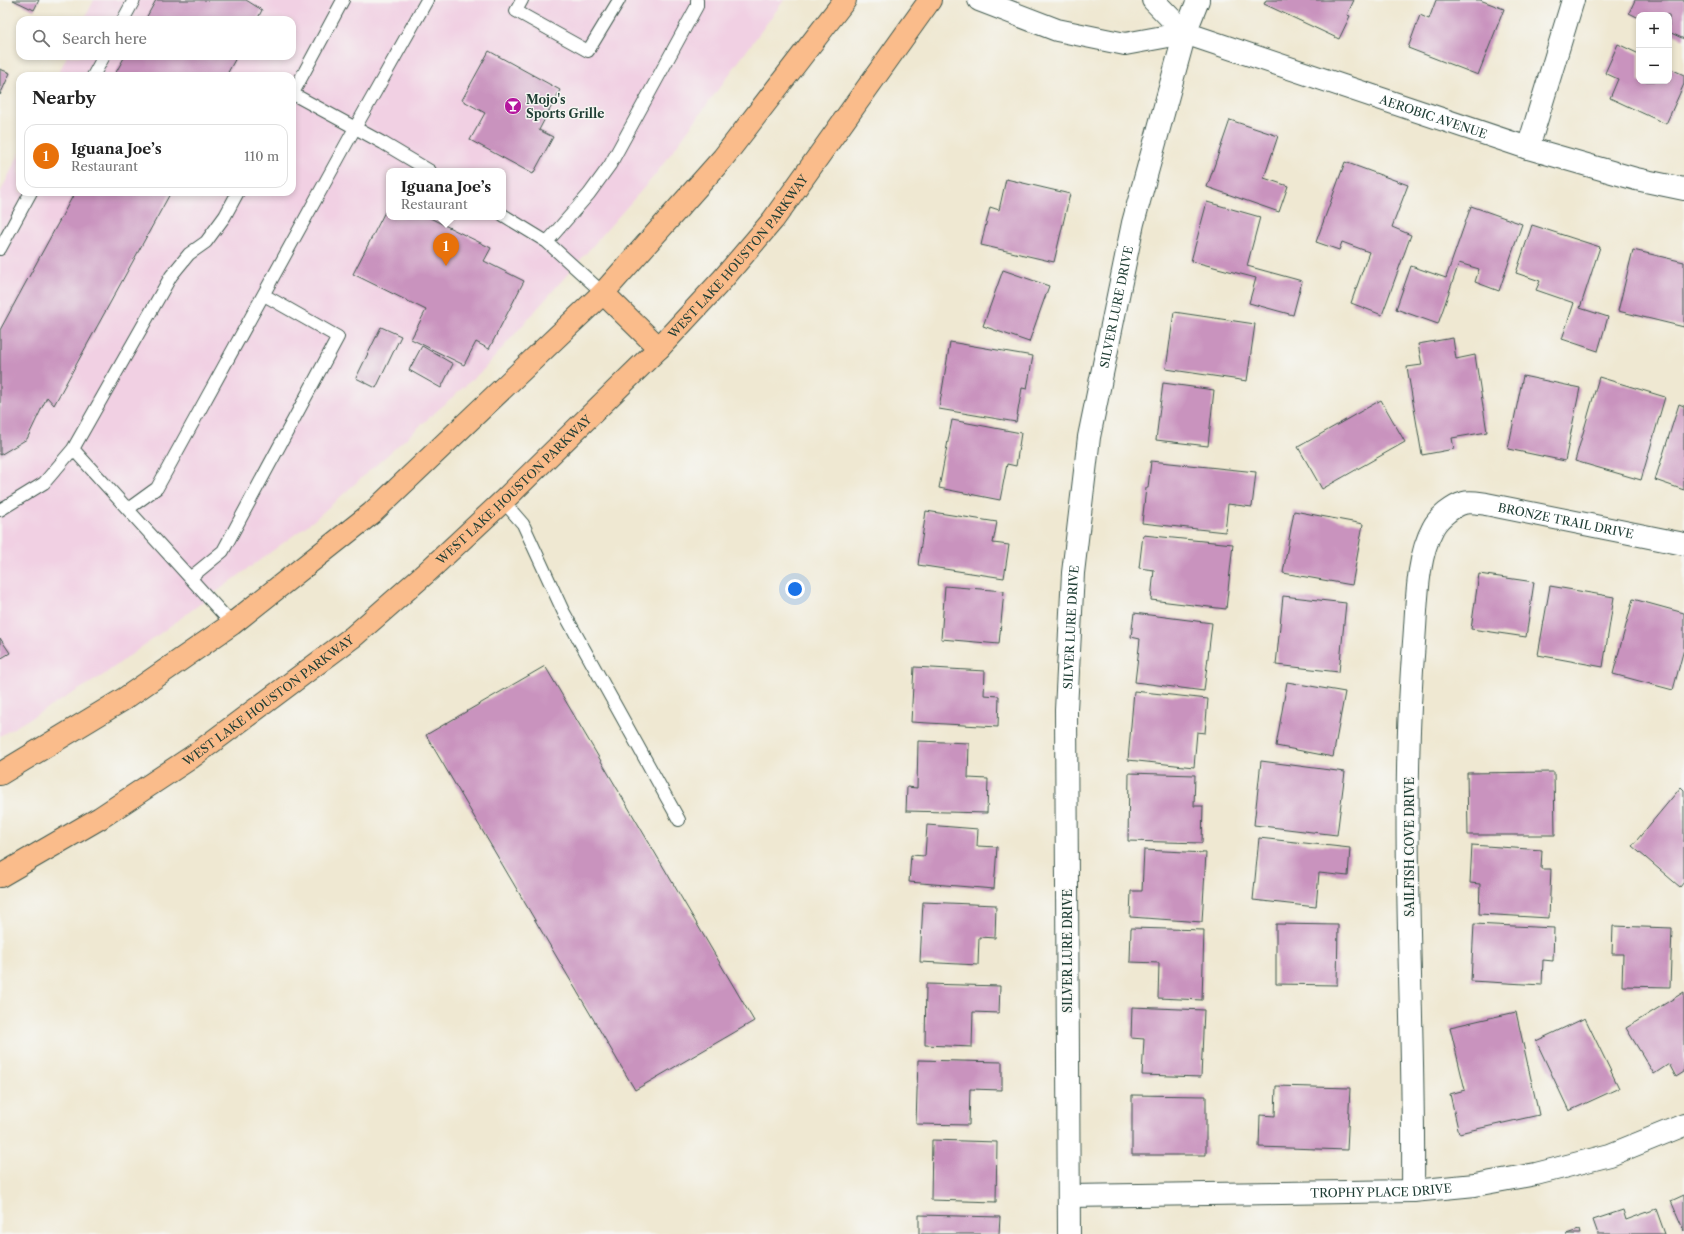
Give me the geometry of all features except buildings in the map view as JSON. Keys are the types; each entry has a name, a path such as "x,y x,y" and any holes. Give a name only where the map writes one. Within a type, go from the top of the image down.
{"main road":[{"path":"0,774 124,699 232,624 372,513 603,293 723,158 845,0"},
{"name":"WEST LAKE HOUSTON PARKWAY","path":"0,876 100,818 192,757 354,636 427,572 503,501 659,348 722,280 773,220 930,0"},
{"path":"603,293 659,348"}],"street":[{"name":"AEROBIC AVENUE","path":"979,0 1057,30 1125,44 1185,33"},
{"name":"AEROBIC AVENUE","path":"1153,0 1185,33 1528,148 1636,179 1684,189"},
{"name":"SILVER LURE DRIVE","path":"1069,1234 1066,710 1073,573 1089,437 1113,314 1133,223 1185,33 1198,0"},
{"path":"1528,148 1573,0"},
{"name":"BRONZE TRAIL DRIVE","path":"1449,511 1465,503 1486,504 1684,544"},
{"name":"SAILFISH COVE DRIVE","path":"1413,1191 1414,1133 1408,859 1411,688 1422,555 1433,526 1449,511"},
{"name":"TROPHY PLACE DRIVE","path":"1069,1196 1413,1191 1474,1185 1536,1174 1610,1155 1684,1125"}],"lane":[{"path":"125,16 134,0"},
{"path":"296,88 343,0"},
{"path":"128,509 157,488 427,0"},
{"path":"522,0 516,11 588,51 619,0"},
{"path":"547,242 589,194 610,165 697,6 697,0"},
{"path":"95,72 102,60"},
{"path":"296,97 355,128 425,168"},
{"path":"0,249 29,196"},
{"path":"0,510 44,483 73,449 171,276 189,254 206,242 225,216 236,196"},
{"path":"506,217 547,242 603,293"},
{"path":"190,578 223,551 338,337 264,295"},
{"path":"73,449 232,624"},
{"path":"503,501 523,524 563,611 679,820"}],"shaded area":[{"path":"94,0 784,0 655,175 484,369 313,521 102,676 0,736 0,193 16,160 16,196 296,196 296,72 59,72 65,60 296,60 296,16 86,16"}],"place":[{"name":"Mojo's Sports Grille","path":"513,106"},
{"name":"Iguana Joe’s","path":"446,266"}]}
